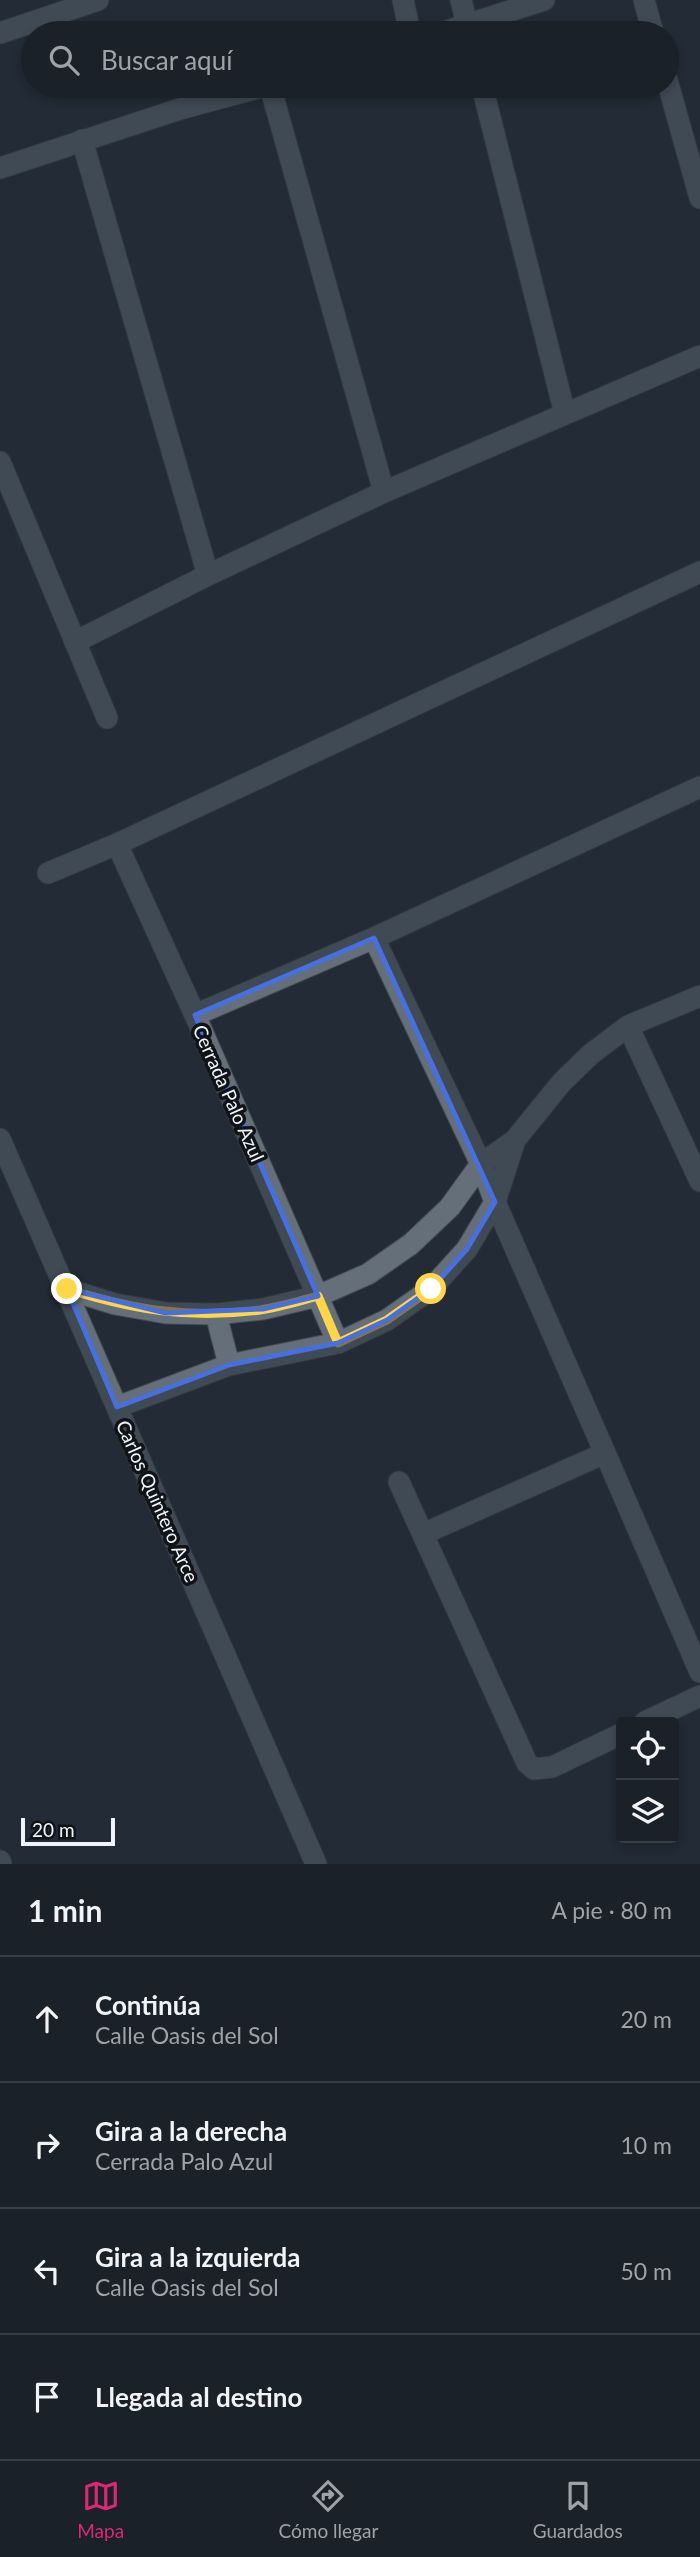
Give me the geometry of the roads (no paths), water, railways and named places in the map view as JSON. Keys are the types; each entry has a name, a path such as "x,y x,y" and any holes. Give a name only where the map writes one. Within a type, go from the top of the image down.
{"street":[{"path":"36,21 98,0"},
{"path":"402,0 407,21"},
{"path":"461,0 466,21"},
{"path":"489,21 544,0"},
{"path":"644,0 650,21"},
{"path":"0,33 21,26"},
{"path":"0,168 180,108 220,98"},
{"path":"270,98 384,492"},
{"path":"485,98 565,414"},
{"path":"672,98 700,198"},
{"path":"82,140 208,575"},
{"path":"75,642 208,575 384,492 700,356"},
{"path":"0,462 107,718"},
{"path":"48,873 117,844 700,572"},
{"path":"195,1015 374,938 700,787"},
{"name":"Cerrada Palo Azul","path":"117,844 338,1343"},
{"path":"374,938 481,1164 495,1202 700,1672"},
{"path":"67,1289 115,1304 166,1312 216,1314 263,1309 318,1296 368,1273 411,1244 450,1207 481,1164 515,1140 562,1082 591,1054 628,1027 700,996"},
{"path":"628,1027 700,1181"},
{"name":"Carlos Quintero Arce","path":"0,1139 316,1864"},
{"path":"117,1407 229,1364 338,1343 387,1320 431,1289 467,1249 495,1202 515,1140"},
{"path":"216,1314 229,1364"},
{"path":"423,1534 605,1453"},
{"path":"399,1482 527,1763 534,1769 552,1767 616,1736"},
{"path":"656,1717 700,1696"}]}
